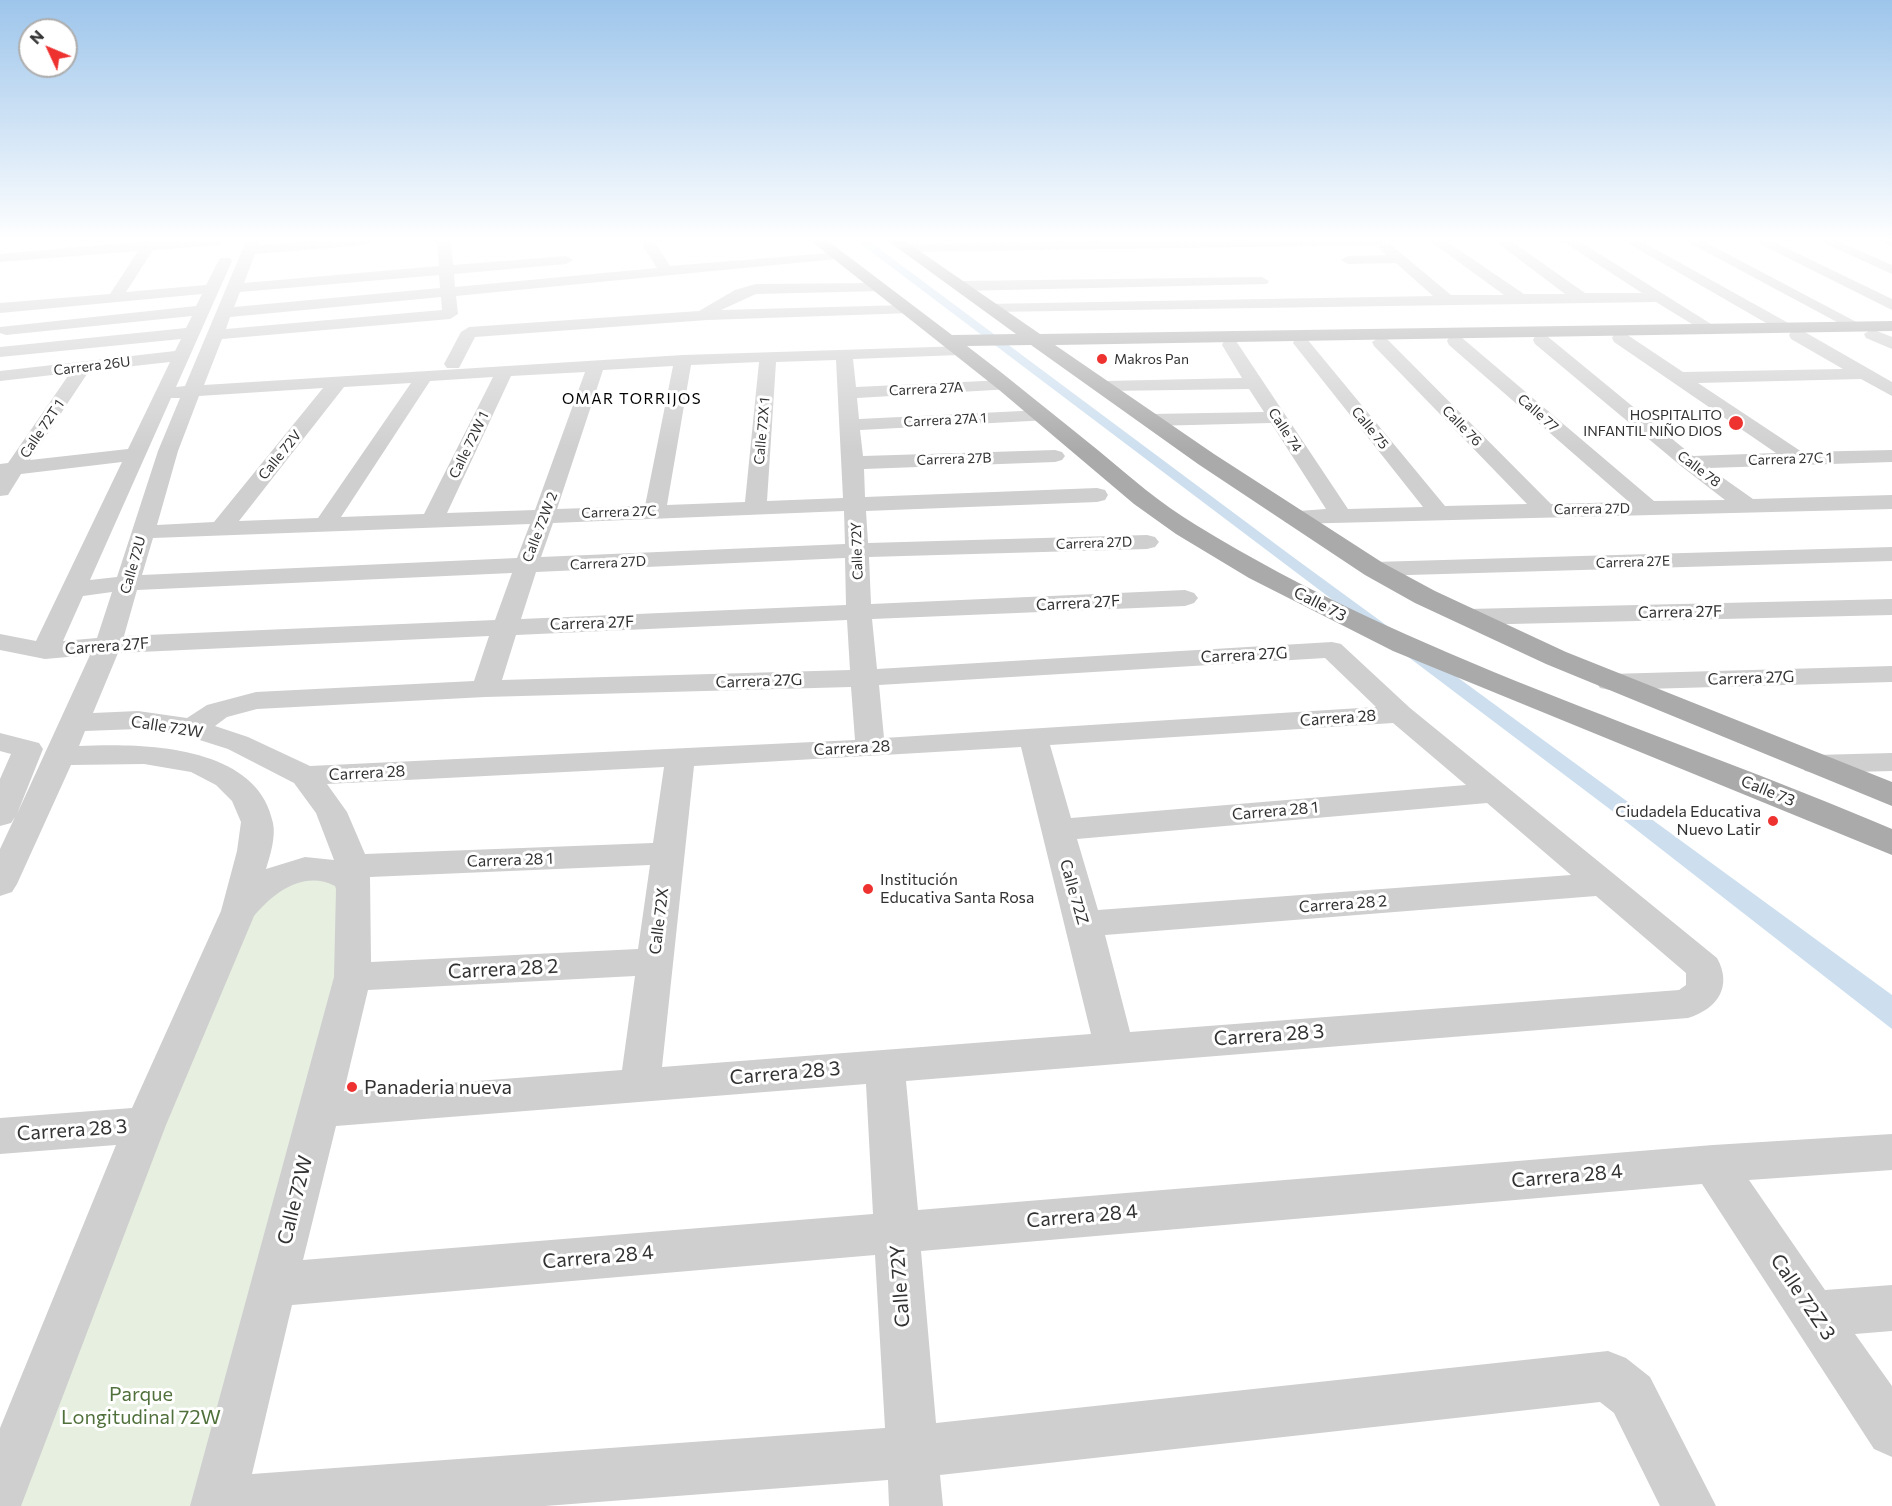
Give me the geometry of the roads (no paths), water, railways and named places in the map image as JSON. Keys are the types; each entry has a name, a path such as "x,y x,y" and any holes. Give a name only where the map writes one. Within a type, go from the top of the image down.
{"main road":[{"name":"Calle 73","path":"908,311 966,345 1005,385 1165,515 1287,587 1403,645 1791,799 1892,843"},
{"path":"997,311 1151,420 1374,569 1468,617 1610,682 1892,795"},
{"path":"1044,343 1230,345 1300,344 1377,338 1455,341 1541,340 1864,330 1892,326"},
{"path":"966,345 1377,338 1711,328 1792,332"},
{"path":"1864,330 1892,334"}],"street":[{"path":"3,334 22,311"},
{"path":"3,334 191,311"},
{"path":"45,651 71,590 183,355 201,311"},
{"path":"224,314 252,311"},
{"path":"214,335 450,314 450,311"},
{"path":"616,311 620,322"},
{"path":"646,337 711,311"},
{"path":"706,314 831,311"},
{"name":"Calle 76","path":"1351,311 1545,510"},
{"path":"1684,311 1711,328"},
{"path":"1755,311 1892,390"},
{"path":"1828,311 1892,344"},
{"path":"789,312 798,345"},
{"name":"Calle 72U","path":"0,884 10,810 60,756 72,723 108,645 168,451 224,314"},
{"path":"453,364 469,332 620,322 646,337"},
{"path":"0,352 193,332"},
{"path":"168,387 453,364 646,337 798,345 966,345"},
{"path":"1620,338 1796,459"},
{"name":"Calle 78","path":"1541,340 1688,462 1747,505"},
{"name":"Calle 77","path":"1455,341 1649,508"},
{"name":"Calle 75","path":"1300,344 1439,513"},
{"path":"195,385 339,381 683,360 843,354 966,345"},
{"name":"Calle 74","path":"1230,345 1341,515"},
{"name":"Calle 72Y","path":"843,354 853,463 859,612 870,748"},
{"name":"Carrera 26U","path":"0,376 183,355"},
{"name":"Calle 72X 1","path":"756,506 768,356"},
{"path":"655,510 683,360"},
{"name":"Calle 72W 2","path":"485,689 524,567 546,515 596,365"},
{"name":"Calle 72T 1","path":"0,490 7,470 83,367"},
{"name":"Calle 72W 1","path":"433,519 505,371"},
{"path":"1677,378 1864,374"},
{"path":"326,523 425,376"},
{"name":"Calle 72V","path":"221,529 339,381"},
{"path":"1105,386 1254,383"},
{"name":"Carrera 27A","path":"846,393 1005,385"},
{"name":"Carrera 27A 1","path":"848,425 1042,416"},
{"path":"1151,420 1276,417"},
{"path":"7,470 135,454"},
{"name":"Carrera 27B","path":"853,463 1055,456"},
{"name":"Carrera 27C 1","path":"1688,462 1892,456"},
{"name":"Carrera 27C","path":"142,532 756,506 1097,495"},
{"name":"Carrera 27D","path":"1293,517 1890,503"},
{"name":"Carrera 27D","path":"71,590 128,583 524,567 858,550 1147,542"},
{"name":"Carrera 27E","path":"1374,569 1892,554"},
{"name":"Carrera 27F","path":"0,642 45,651 108,645 1185,598"},
{"name":"Carrera 27F","path":"1468,617 1892,608"},
{"name":"Carrera 27G","path":"192,728 217,711 256,701 485,689 865,678 1332,650"},
{"name":"Carrera 28 3","path":"318,1110 1688,1004 1705,991 1704,968 1400,714 1332,650"},
{"name":"Carrera 27G","path":"1610,682 1892,674"},
{"name":"Carrera 28","path":"304,776 870,748 1400,714"},
{"name":"Calle 72W","path":"72,723 138,720 192,728 238,743 304,776 331,812 353,879 352,976 217,1505"},
{"name":"Calle 72Z","path":"1033,737 1056,830 1084,924 1114,1047"},
{"path":"10,810 14,745"},
{"name":"Calle 72W","path":"60,756 148,755 189,760 220,774 245,794 258,823 239,911"},
{"name":"Calle 72X","path":"640,1085 680,757"},
{"path":"1816,764 1892,762"},
{"name":"Carrera 28 1","path":"1056,830 1494,793"},
{"name":"Carrera 28 1","path":"353,879 667,854"},
{"name":"Calle 72W","path":"0,1493 145,1125 239,911 250,895 259,888 292,871 316,868 337,870 353,879"},
{"name":"Carrera 28 2","path":"1084,924 1602,884"},
{"name":"Carrera 28 2","path":"352,976 654,962"},
{"name":"Calle 72Y","path":"885,1065 916,1506"},
{"name":"Carrera 28 3","path":"0,1136 145,1125"},
{"name":"Carrera 28 4","path":"273,1286 1713,1164 1892,1152"},
{"name":"Calle 72Z 3","path":"1713,1164 1892,1431"},
{"path":"1814,1314 1892,1308"},
{"path":"217,1505 912,1452 1608,1376 1632,1395 1689,1506"}],"water":[{"path":"950,311 963,311 1293,557 1892,995 1892,1029 1611,810"}],"place":[{"name":"Makros Pan","path":"1102,359"},
{"name":"HOSPITALITO INFANTIL NIÑO DIOS","path":"1736,423"},
{"name":"Ciudadela Educativa Nuevo Latir","path":"1773,821"},
{"name":"Institución Educativa Santa Rosa","path":"868,889"},
{"name":"Panaderia nueva","path":"352,1087"}],"district":[{"name":"OMAR TORRIJOS","path":"632,399"}],"park label":[{"name":"Parque Longitudinal 72W","path":"141,1406"}]}
